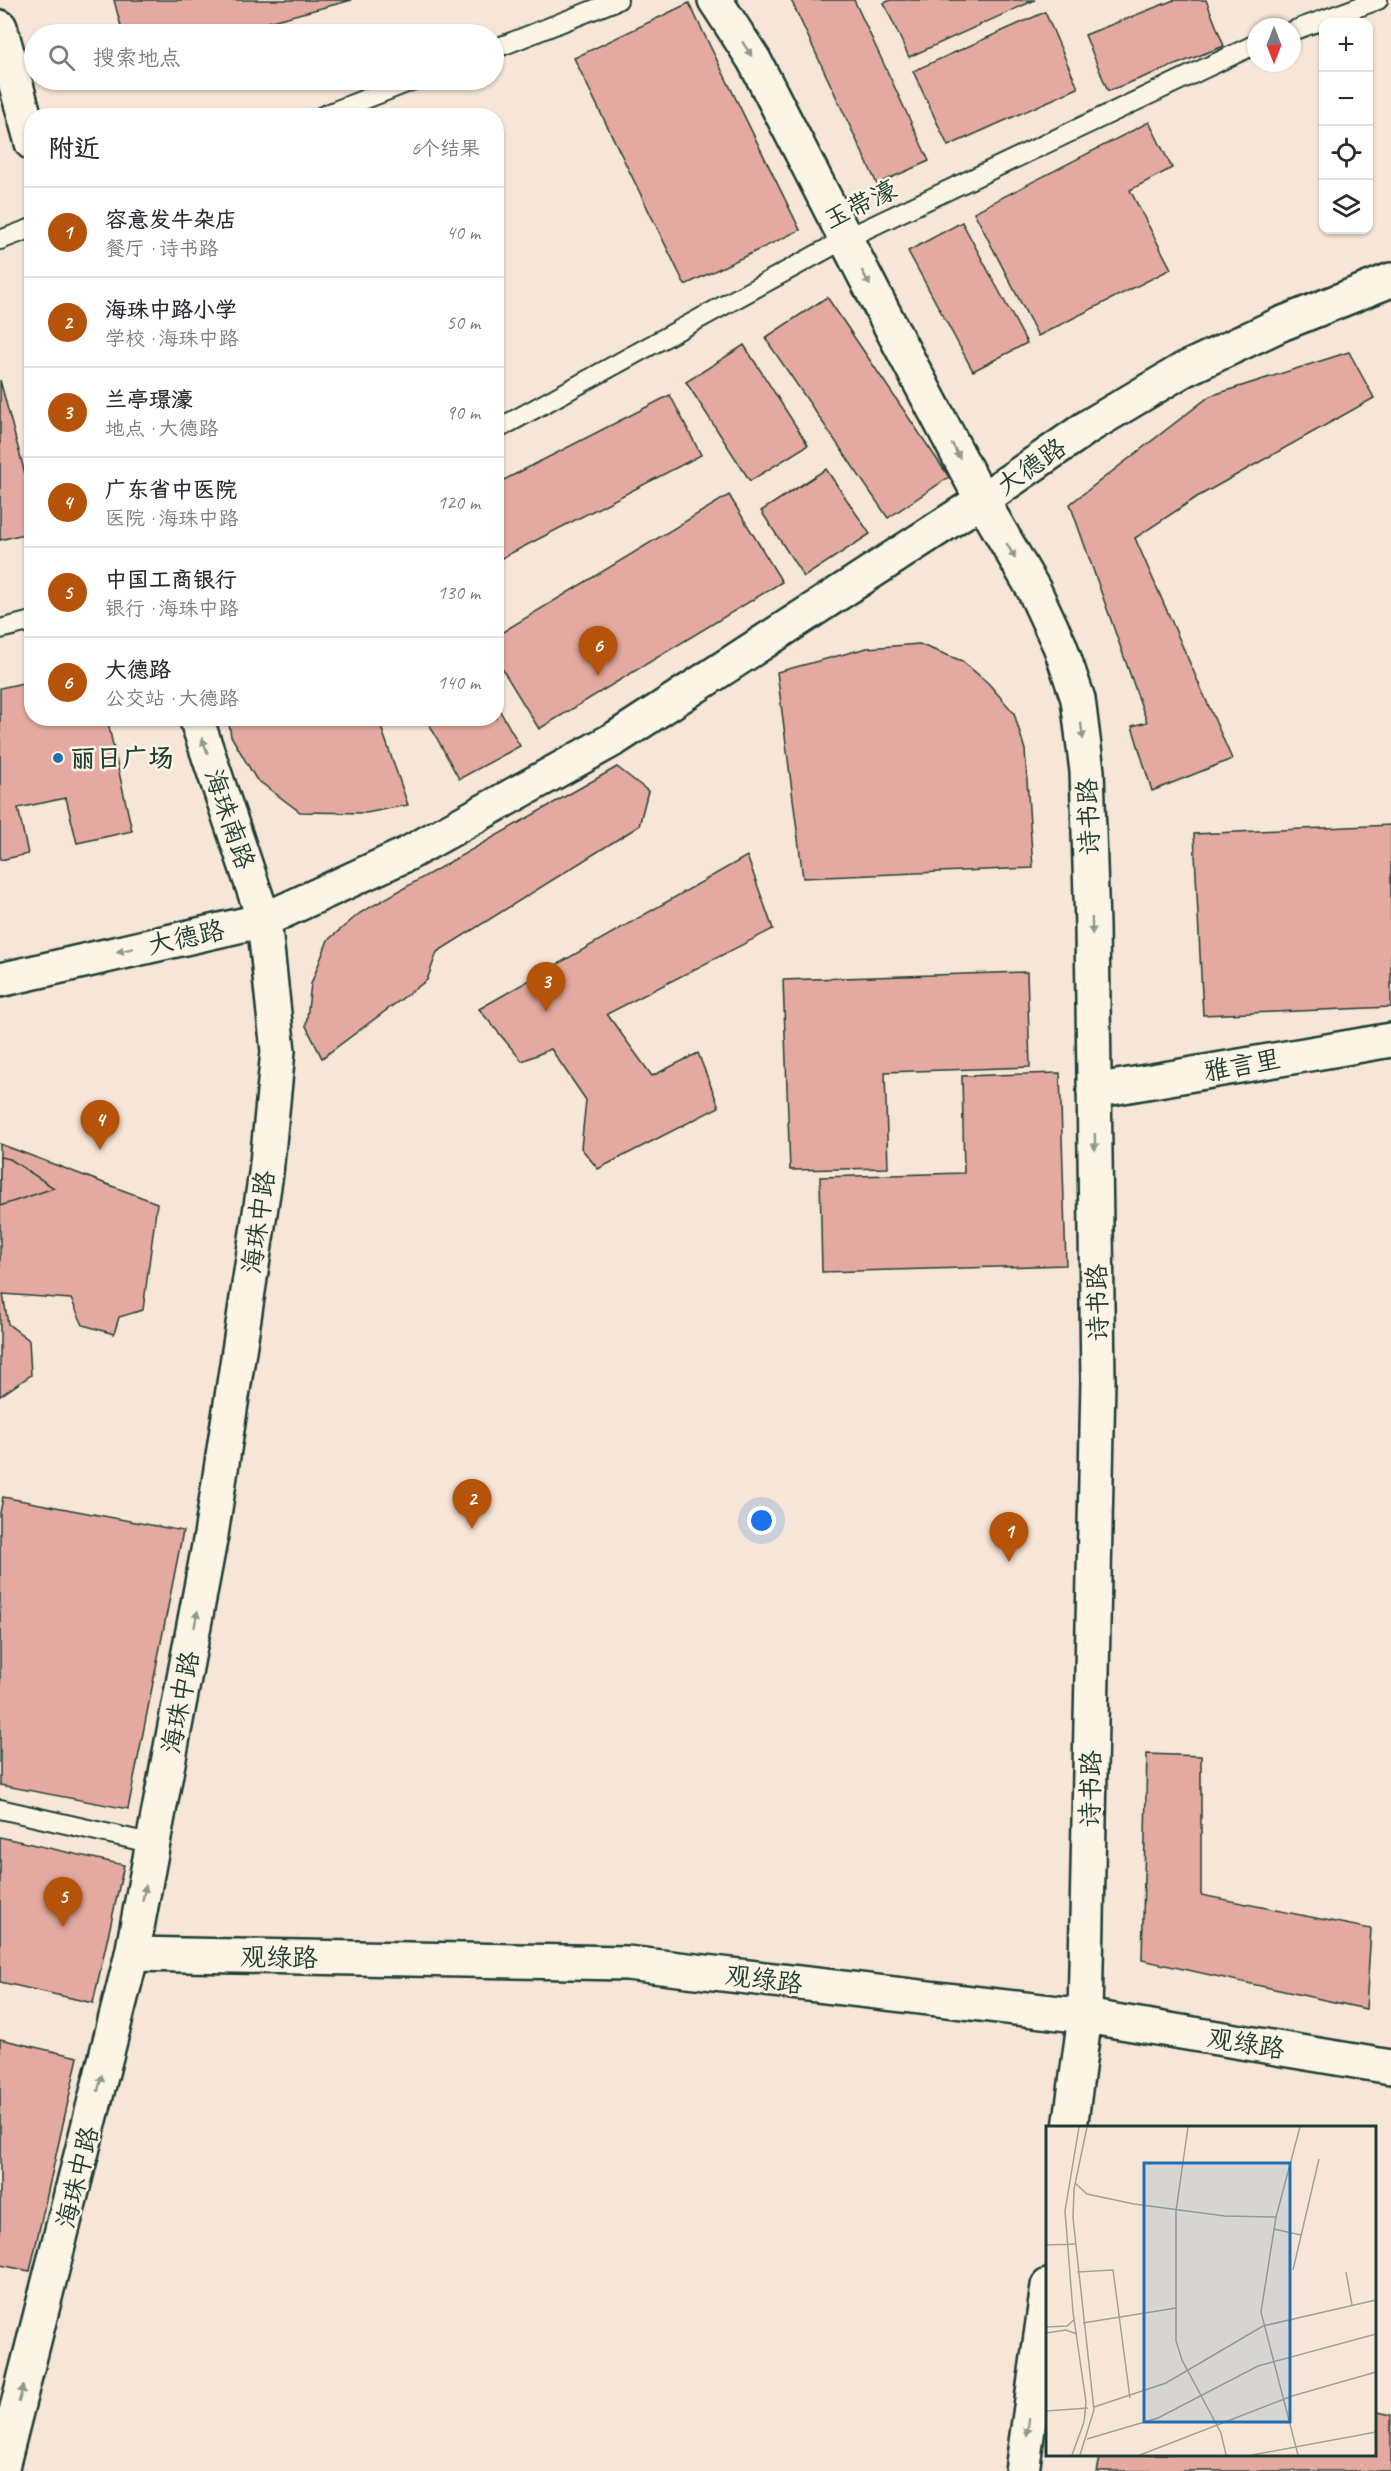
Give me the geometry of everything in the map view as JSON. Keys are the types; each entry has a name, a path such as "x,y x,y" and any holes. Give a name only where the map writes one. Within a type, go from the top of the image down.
{"street":[{"name":"诗书路","path":"715,0 754,60 982,500 1034,590 1060,646 1078,699 1087,771 1098,1380 1085,2016 1070,2126"},
{"path":"0,27 24,114"},
{"name":"大德路","path":"0,980 264,920 407,854 616,738 982,500 1089,426 1183,370 1281,324 1391,280"},
{"name":"海珠南路","path":"199,726 264,920"},
{"name":"海珠中路","path":"1,2471 132,1954 212,1535 266,1173 278,1051 264,920"},
{"name":"雅言里","path":"1094,1091 1391,1040"},
{"name":"观绿路","path":"132,1954 627,1964 1085,2016 1391,2067"},
{"path":"1022,2471 1046,2293"}],"lane":[{"path":"504,45 618,0"},
{"path":"1301,28 1378,0"},
{"name":"玉带濠","path":"504,426 845,239 1247,48"},
{"path":"342,108 388,90"},
{"path":"0,240 24,231"},
{"path":"0,629 24,623"},
{"path":"0,1809 154,1844"}],"building":[{"path":"114,0 352,0 260,24 120,24"},
{"path":"791,0 854,0 929,161 877,184"},
{"path":"891,0 1035,0 909,57 884,3"},
{"path":"1174,0 1206,0 1224,46 1108,91 1085,35"},
{"path":"689,3 800,230 685,285 574,58"},
{"path":"1045,12 1078,88 948,146 913,71"},
{"path":"1149,122 1172,168 1130,190 1171,269 1038,336 974,212"},
{"path":"962,222 1027,343 973,371 908,251"},
{"path":"827,297 949,477 888,518 765,338"},
{"path":"744,345 808,445 750,481 686,382"},
{"path":"1349,352 1374,398 1197,497 1135,538 1232,759 1152,791 1132,726 1147,722 1070,504 1210,396"},
{"path":"0,380 24,470 24,534 0,540"},
{"path":"670,395 701,455 504,557 504,480"},
{"path":"826,469 870,534 804,577 761,511"},
{"path":"729,495 782,582 539,729 504,672 504,631"},
{"path":"919,644 962,661 988,683 1014,713 1025,750 1033,868 803,878 777,672 867,648"},
{"name":"丽日广场","path":"24,683 24,726 109,726 132,831 77,843 66,798 18,808 28,854 0,860 0,688"},
{"path":"504,718 520,746 459,779 430,726 504,726"},
{"path":"229,726 381,726 408,805 366,813 300,812 256,779 231,736"},
{"path":"617,767 648,791 639,826 437,952 427,980 322,1058 306,1026 311,984 328,940 360,913"},
{"path":"1391,825 1391,1007 1203,1015 1194,834"},
{"path":"747,856 773,929 607,1014 652,1076 698,1053 719,1107 598,1169 581,1148 586,1100 551,1049 522,1061 479,1009"},
{"path":"1027,972 1030,1067 885,1072 888,1168 790,1170 783,980"},
{"path":"1060,1073 1066,1265 822,1272 820,1177 964,1173 962,1076"},
{"path":"0,1144 157,1203 143,1310 119,1317 114,1334 83,1325 71,1299 3,1294 8,1324 29,1340 31,1375 0,1396"},
{"path":"0,1157 10,1159 54,1188 0,1206"},
{"path":"3,1497 183,1531 128,1809 0,1785 0,1513"},
{"path":"1147,1754 1201,1756 1201,1895 1371,1929 1366,2009 1142,1960"},
{"path":"0,1837 124,1865 93,2003 0,1982"},
{"path":"0,2039 78,2057 30,2271 0,2265"},
{"path":"1376,2411 1391,2415 1391,2471 1097,2471 1101,2456 1376,2456"}],"place":[{"name":"大德路","path":"598,676"},
{"name":"丽日广场","path":"58,758"},
{"name":"兰亭璟濠","path":"546,1012"},
{"name":"广东省中医院","path":"100,1150"},
{"name":"海珠中路小学","path":"472,1529"},
{"name":"容意发牛杂店","path":"1009,1562"},
{"name":"中国工商银行","path":"63,1927"}]}
